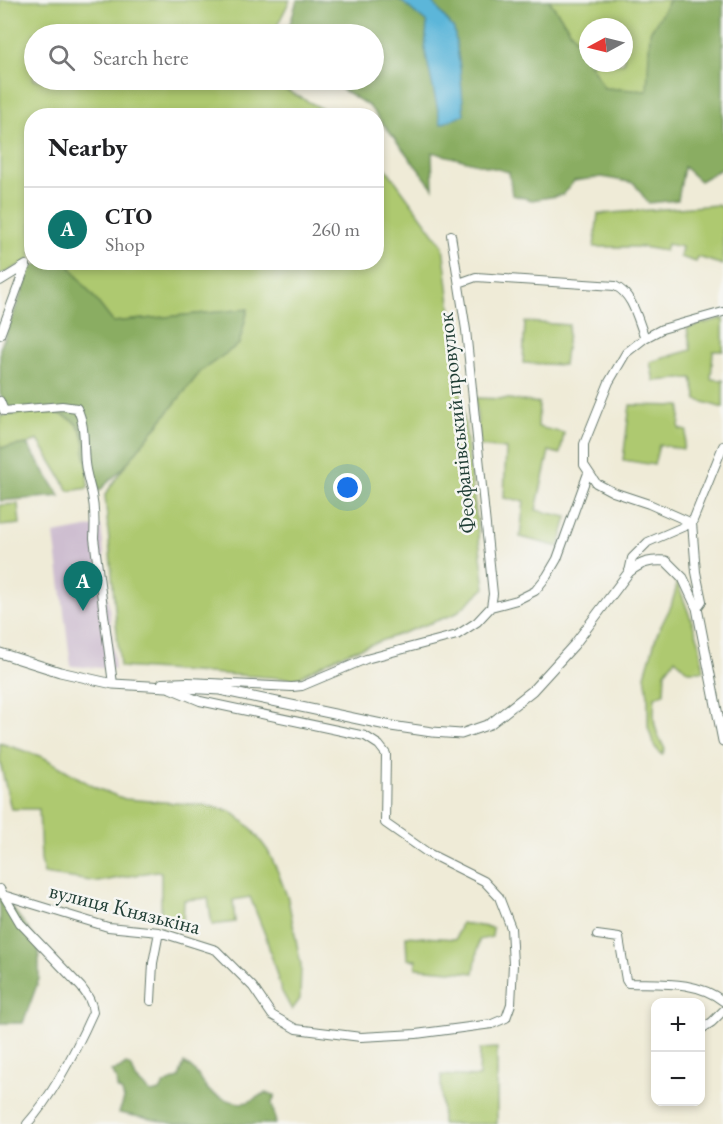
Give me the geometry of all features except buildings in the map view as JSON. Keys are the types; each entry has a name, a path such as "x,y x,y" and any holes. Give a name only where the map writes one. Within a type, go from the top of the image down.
{"street":[{"name":"Феофанівський провулок","path":"451,235 459,283 493,594 491,607"},
{"path":"0,280 24,266"},
{"path":"0,335 24,270"},
{"path":"459,283 476,277 615,286 622,289 628,296 645,338"},
{"path":"692,523 596,483 584,465 584,444 605,392 626,353 645,338 662,329 723,312"},
{"path":"0,401 3,411 62,405 77,408 80,413 84,434 85,464 95,519 94,538 113,684"},
{"path":"697,608 702,602 696,572 692,523 723,446"},
{"path":"134,685 188,682 279,688 302,686 366,658 457,636 477,622 491,607 517,600 534,591 547,576 557,559 588,473"},
{"path":"629,572 632,558 648,542 692,523"},
{"path":"0,653 60,672 113,684 220,690 391,726 461,734 490,724 532,692 574,645 629,572 638,564 650,560 666,561 682,578 697,608 723,741"},
{"name":"вулиця Князькіна","path":"2,892 108,927 159,932 216,950 253,987 272,1015 296,1029 362,1037 492,1024 506,1018 511,1004 513,964 511,928 499,897 484,881 428,853 385,823 386,754 379,745 365,736 200,701 169,688"},
{"path":"2,892 20,923 81,987 89,998 93,1012 42,1107 27,1124"},
{"path":"151,1001 153,963 159,932"},
{"path":"597,935 619,938 628,982 658,982 693,987 711,993 723,1001"},
{"path":"705,1027 723,1011"}],"shaded area":[{"path":"101,525 115,669 71,666 54,534"}],"green space":[{"path":"0,0 290,0 278,24 24,24 24,90 286,90 321,108 24,108 24,263 0,276"},
{"path":"297,0 549,0 579,45 579,72 595,72 604,88 647,91 650,32 670,0 723,0 723,168 700,181 684,167 678,200 648,203 634,183 602,177 574,181 563,195 532,200 512,195 509,172 432,152 433,188 384,125 384,108 371,108 343,90 384,90 384,24 290,24"},
{"path":"549,0 670,0 650,32 648,91 604,88 594,72 633,72 633,18 579,18 579,45"},
{"path":"384,166 443,246 485,588 455,614 339,656 295,679 120,667 105,495 124,467 201,371 239,344 248,309 113,322 72,270 384,270"},
{"path":"717,205 723,208 723,265 698,257 696,262 680,257 682,247 667,244 665,251 642,247 594,247 598,214"},
{"path":"30,270 72,270 113,322 248,309 239,344 201,371 124,467 99,491 85,456 84,435 77,424 69,418 50,413 10,415 0,394 0,349"},
{"path":"723,318 723,351 713,351 711,379 723,380 723,408 697,400 692,378 654,381 650,362 691,350 687,328"},
{"path":"525,322 569,325 564,365 523,363"},
{"path":"475,398 539,403 538,427 564,433 560,454 549,451 536,510 567,517 559,547 520,537 524,501 504,498 506,449 480,446"},
{"path":"630,405 681,406 679,429 687,431 683,449 659,445 654,465 623,460"},
{"path":"33,412 57,413 76,424 85,443 88,488 69,491 38,440 0,448 0,416"},
{"path":"27,444 60,496 0,501 0,448"},
{"path":"18,504 20,524 0,526 0,505"},
{"path":"675,576 699,641 704,671 688,671 675,659 665,672 664,693 655,697 654,713 656,729 665,749 662,755 654,746 648,727 645,675 657,634 671,606 676,589"},
{"path":"0,743 43,757 96,788 125,799 202,805 231,811 251,828 268,851 288,899 301,965 300,999 292,1010 281,990 266,937 250,897 233,900 235,922 212,925 208,898 184,900 183,925 161,926 161,872 98,882 44,874 41,860 39,809 11,809 0,762"},
{"path":"0,892 39,943 39,979 23,1023 0,1023"},
{"path":"461,923 493,928 492,937 479,940 474,973 416,968 416,960 407,959 406,936 456,939"},
{"path":"497,1048 497,1124 442,1124 441,1075 479,1077 480,1049"},
{"path":"184,1063 194,1070 209,1091 226,1099 244,1103 265,1093 275,1095 272,1103 276,1124 175,1124 119,1113 124,1099 111,1071 126,1064 132,1068 136,1079 151,1093 160,1091 164,1084 179,1078"}],"water":[{"path":"400,0 431,0 454,29 464,115 441,124 425,51 427,23"}],"place":[{"name":"СТО","path":"83,611"}]}
